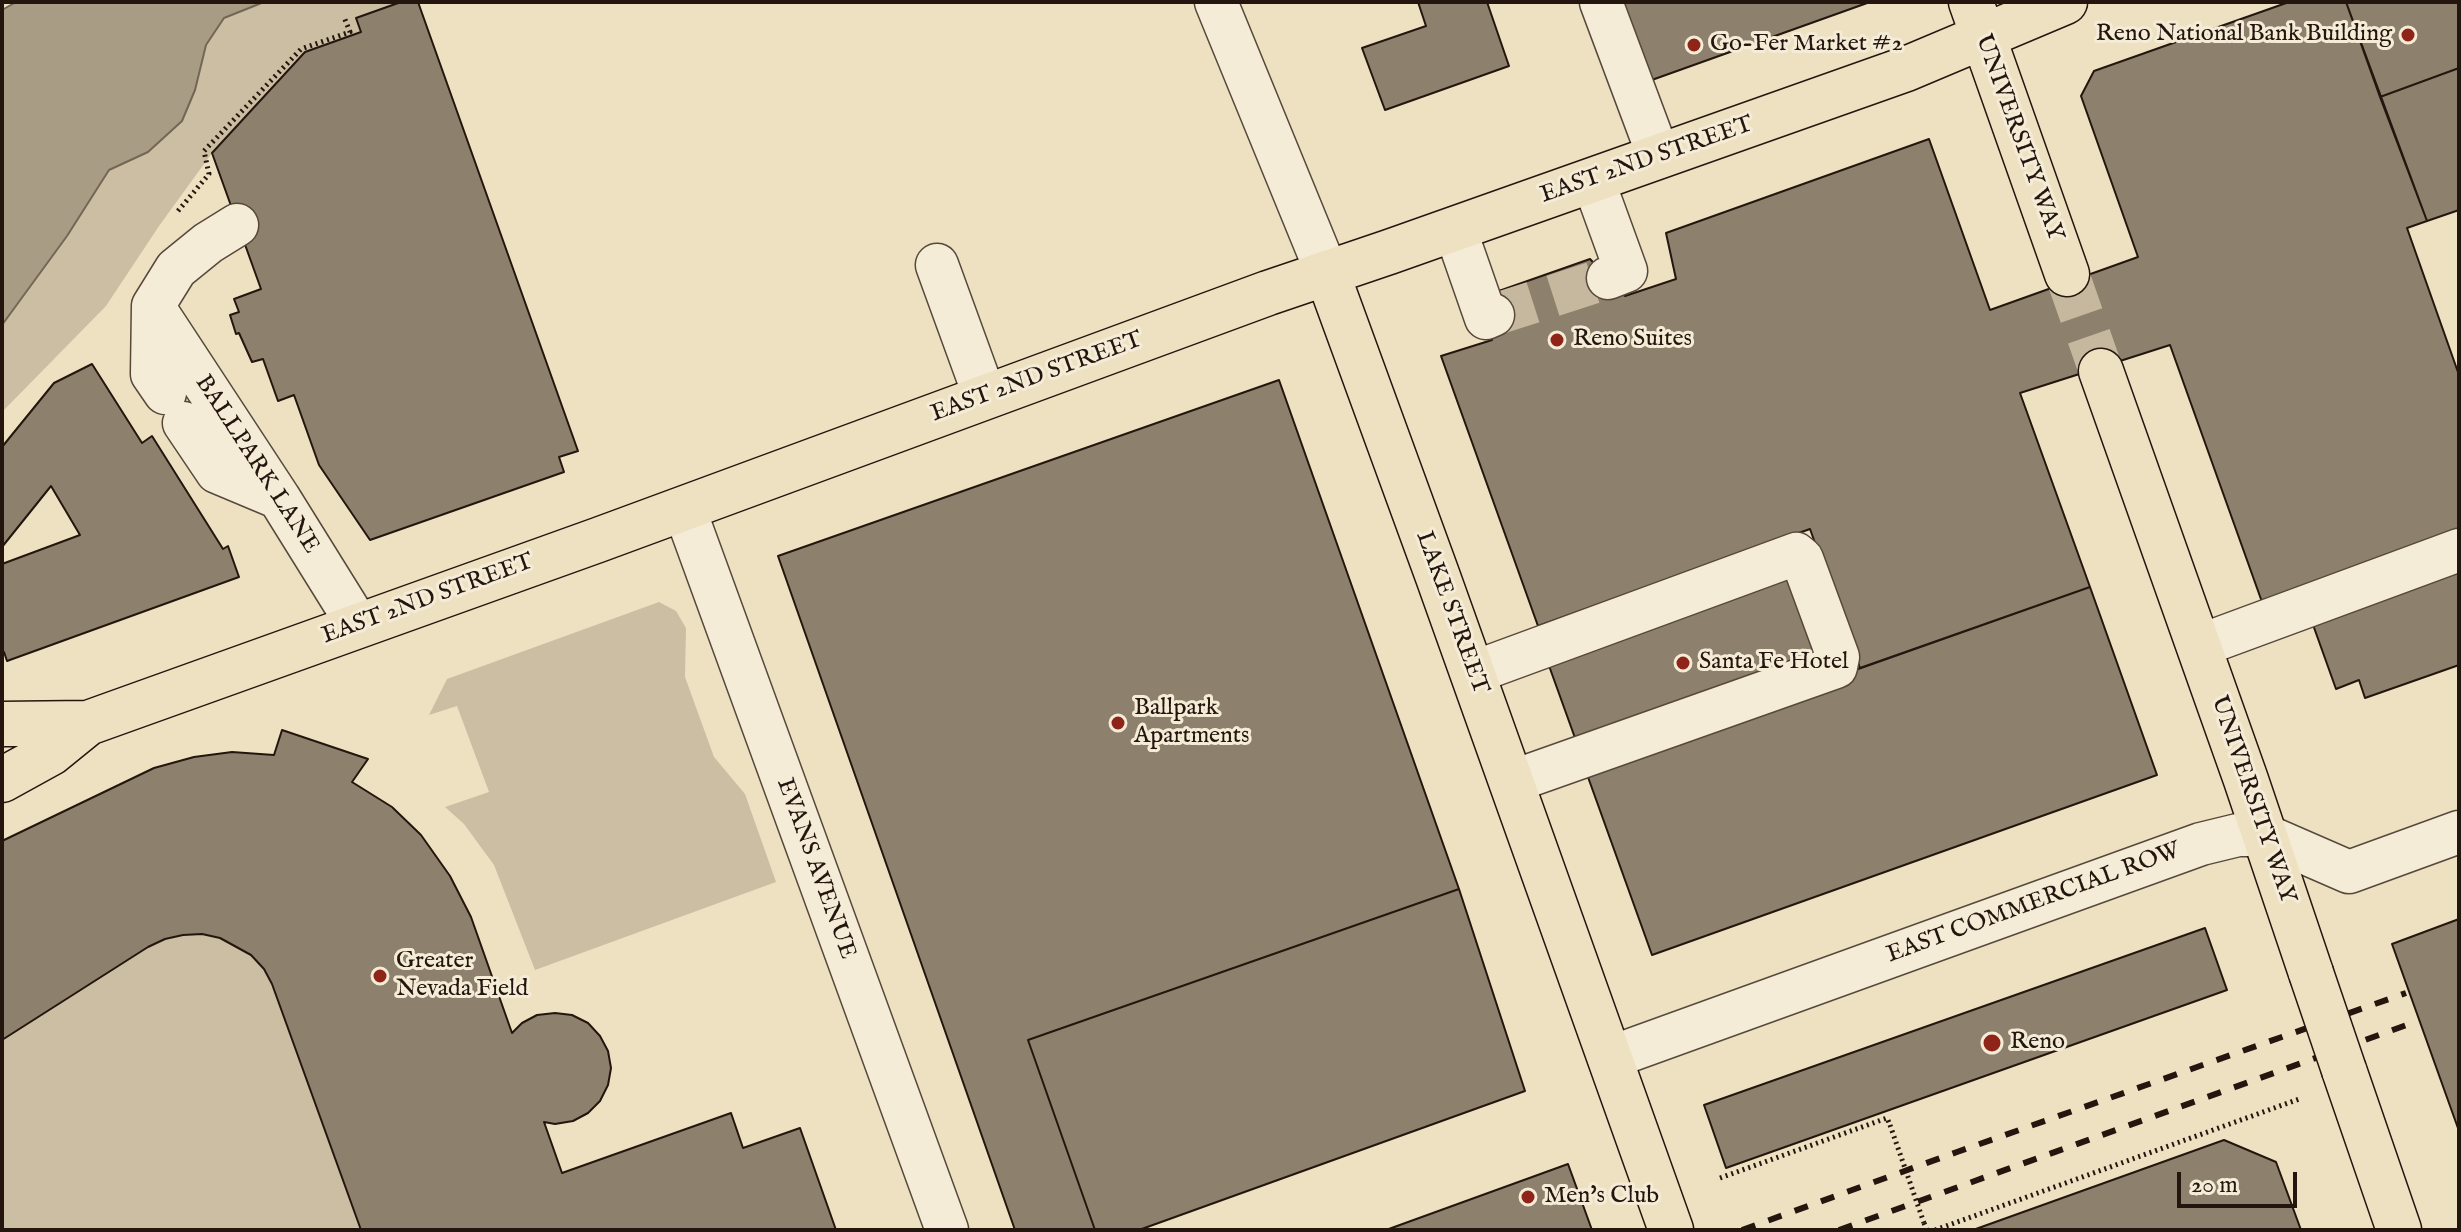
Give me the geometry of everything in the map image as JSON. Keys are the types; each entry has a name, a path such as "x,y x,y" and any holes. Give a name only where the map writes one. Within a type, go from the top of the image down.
{"main road":[{"name":"EAST 2ND STREET","path":"2,724 88,723 1327,273 1906,69 1976,20 2065,2"},
{"name":"UNIVERSITY WAY","path":"1976,20 2067,274"},
{"name":"LAKE STREET","path":"1327,273 1667,1218"},
{"name":"UNIVERSITY WAY","path":"2101,371 2199,646 2399,1230"},
{"path":"2,780 51,753 88,723"}],"street":[{"name":"LAKE STREET","path":"1216,2 1327,273"},
{"path":"1601,2 1659,157"},
{"path":"1593,180 1626,271 1608,278"},
{"path":"237,225 176,269 153,306 152,374 217,472 279,498"},
{"path":"1455,229 1486,318 1493,315"},
{"path":"937,265 985,397"},
{"name":"BALLPARK LANE","path":"153,306 358,625"},
{"name":"EVANS AVENUE","path":"684,508 947,1230"},
{"path":"2199,646 2459,550"},
{"path":"1472,673 1796,554 1802,559 1838,657 1836,667 1511,782"},
{"name":"EAST COMMERCIAL ROW","path":"1609,1058 2201,844 2238,835 2264,835 2349,872 2459,832"}],"path":[{"path":"174,216 209,174 204,151 301,49 350,32 344,17"},
{"path":"1935,1230 2302,1098"},
{"path":"1720,1178 1887,1118 1927,1230"}],"shaded area":[{"path":"16,2 264,2 224,18 206,45 195,90 182,121 148,152 109,170 67,236 2,325 2,10"},
{"path":"264,2 401,2 356,18 361,32 305,53 212,153 106,306 2,412 2,325 67,236 109,170 149,152 195,90 206,45 224,18"},
{"path":"659,602 676,611 686,628 685,677 714,757 745,794 776,882 535,970 494,865 464,824 445,807 489,792 457,706 429,715 447,679"},
{"path":"202,934 220,938 251,955 264,969 361,1230 2,1230 2,1040 148,947 165,939"}],"building":[{"path":"401,2 418,2 578,451 559,457 564,472 370,540 319,465 294,395 278,401 263,359 252,362 239,333 236,334 230,315 239,312 234,299 261,289 212,153 305,52 361,32 356,18"},
{"path":"1418,2 1487,2 1509,66 1385,110 1362,48 1426,26"},
{"path":"1621,2 1870,2 1649,81"},
{"path":"2289,2 2346,2 2427,221 2407,228 2459,375 2459,532 2262,602 2170,345 2020,393 2090,587 1860,668 1810,529 1538,626 1441,356 1492,340 1496,292 1590,259 1625,296 1676,279 1666,233 1929,139 1990,310 2138,257 2081,96 2094,71"},
{"name":"Reno National Bank Building","path":"2346,2 2459,2 2459,68 2380,97"},
{"path":"2459,68 2459,210 2427,221 2380,97"},
{"path":"92,364 142,443 152,436 223,549 228,546 239,577 7,661 2,652 2,564 80,535 51,486 2,547 2,447 54,383"},
{"name":"Ballpark Apartments","path":"1279,380 1459,889 1028,1040 1095,1230 1015,1230 778,556"},
{"path":"2459,570 2459,665 2365,698 2359,680 2336,689 2312,622"},
{"name":"Santa Fe Hotel","path":"1787,578 1818,664 1579,749 1548,663"},
{"path":"2090,587 2157,775 1652,955 1584,766"},
{"name":"Greater Nevada Field","path":"282,730 368,759 352,782 392,807 421,835 450,876 471,917 512,1033 537,1015 555,1013 572,1015 588,1023 600,1036 608,1051 611,1068 608,1085 600,1101 588,1113 573,1121 544,1122 562,1173 731,1113 743,1148 800,1128 836,1230 361,1230 272,984 251,955 220,938 202,934 165,939 2,1040 2,841 154,768 194,757 232,752 274,755"},
{"path":"1459,889 1525,1091 1139,1230 1095,1230 1028,1040"},
{"path":"2459,919 2459,1131 2392,944"},
{"name":"Reno","path":"2205,928 2227,990 1726,1168 1704,1105"},
{"path":"2224,1140 2276,1162 2301,1230 1973,1230"},
{"name":"Men's Club","path":"1568,1164 1592,1230 1386,1230"}],"tunnel":[{"path":"2067,274 2101,371"},
{"path":"1493,315 1608,278"}],"railway":[{"path":"1742,1230 2406,993"},
{"path":"1839,1230 2415,1022"}],"place":[{"name":"Reno National Bank Building","path":"2408,35"},
{"name":"Go-Fer Market #2","path":"1694,45"},
{"name":"Reno Suites","path":"1557,340"},
{"name":"Santa Fe Hotel","path":"1683,663"},
{"name":"Ballpark Apartments","path":"1118,723"},
{"name":"Greater Nevada Field","path":"380,976"},
{"name":"Reno","path":"1992,1043"},
{"name":"Men's Club","path":"1528,1197"}]}
